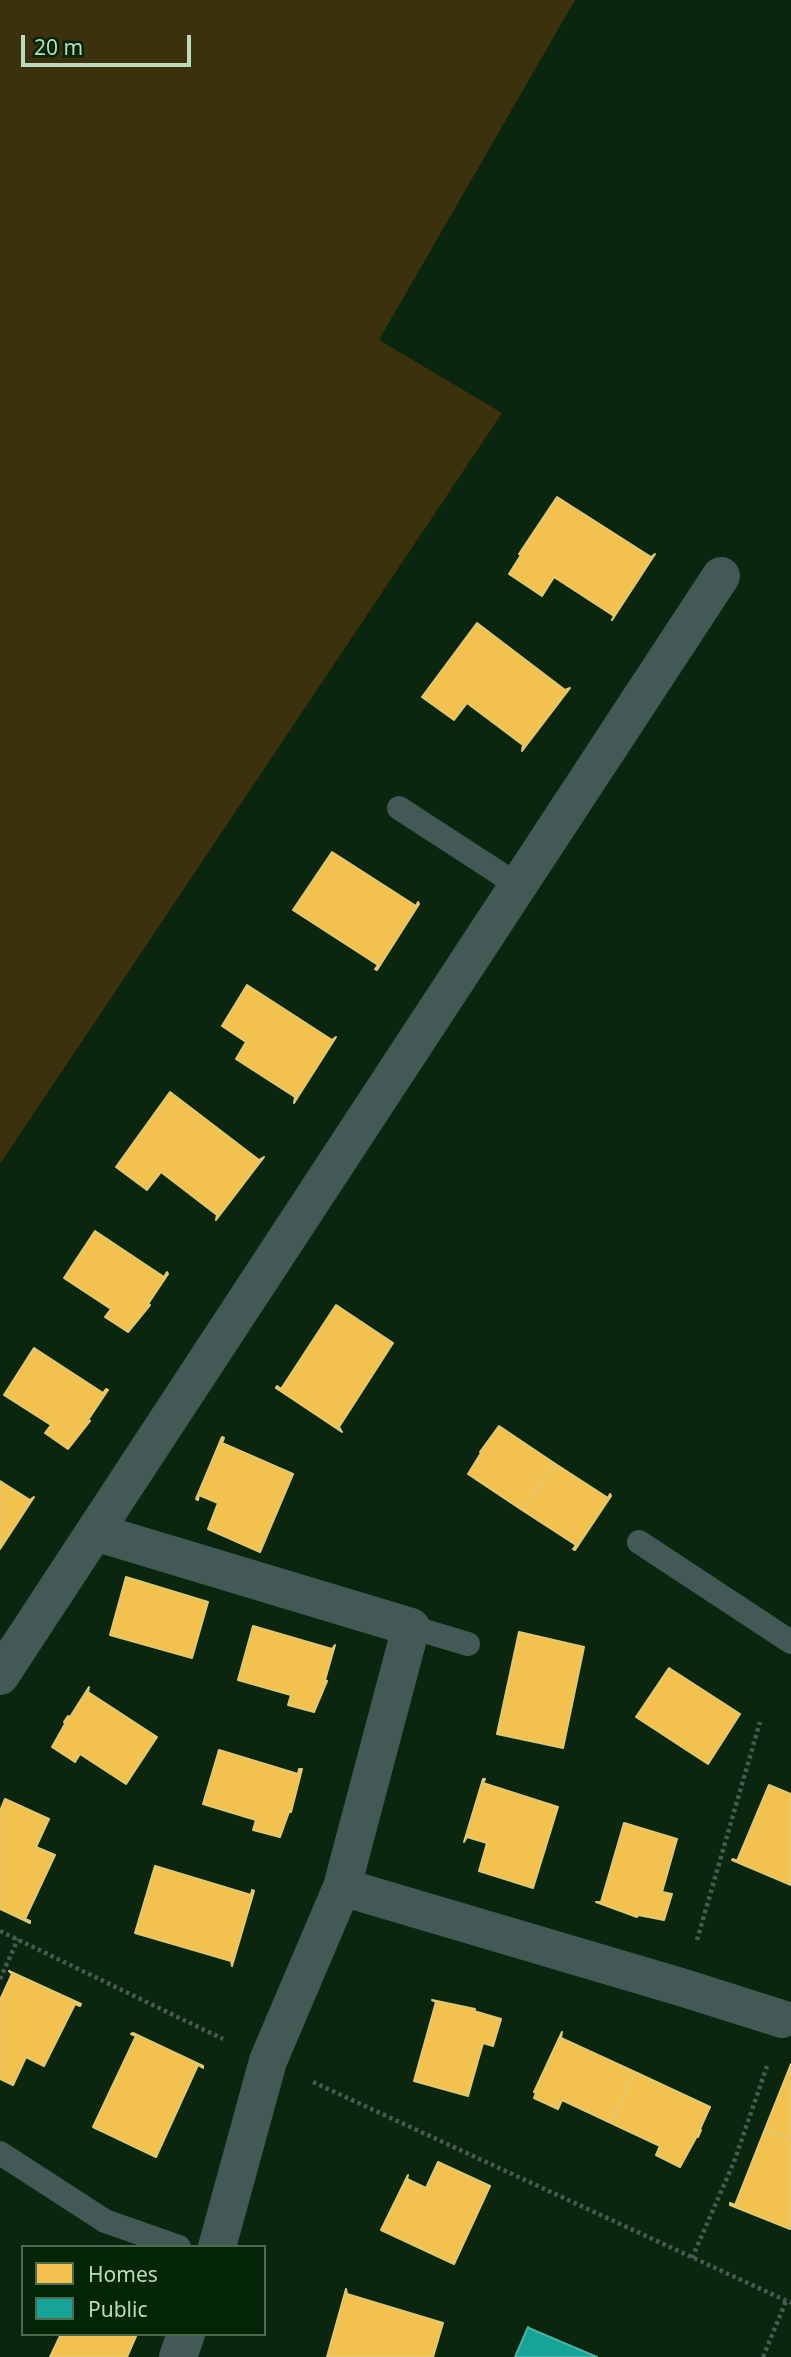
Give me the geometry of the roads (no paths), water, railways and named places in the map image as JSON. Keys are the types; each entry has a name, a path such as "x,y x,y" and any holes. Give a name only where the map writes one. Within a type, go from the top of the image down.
{"street":[{"path":"0,1676 721,576"},
{"path":"95,1532 411,1627 342,1887 268,2061 218,2245"},
{"path":"342,1887 684,1987 782,2019"},
{"path":"178,2357 185,2336"}],"lane":[{"path":"399,808 519,886"},
{"path":"639,1542 791,1642"},
{"path":"411,1627 468,1644"},
{"path":"0,2153 105,2221 173,2245"}]}
